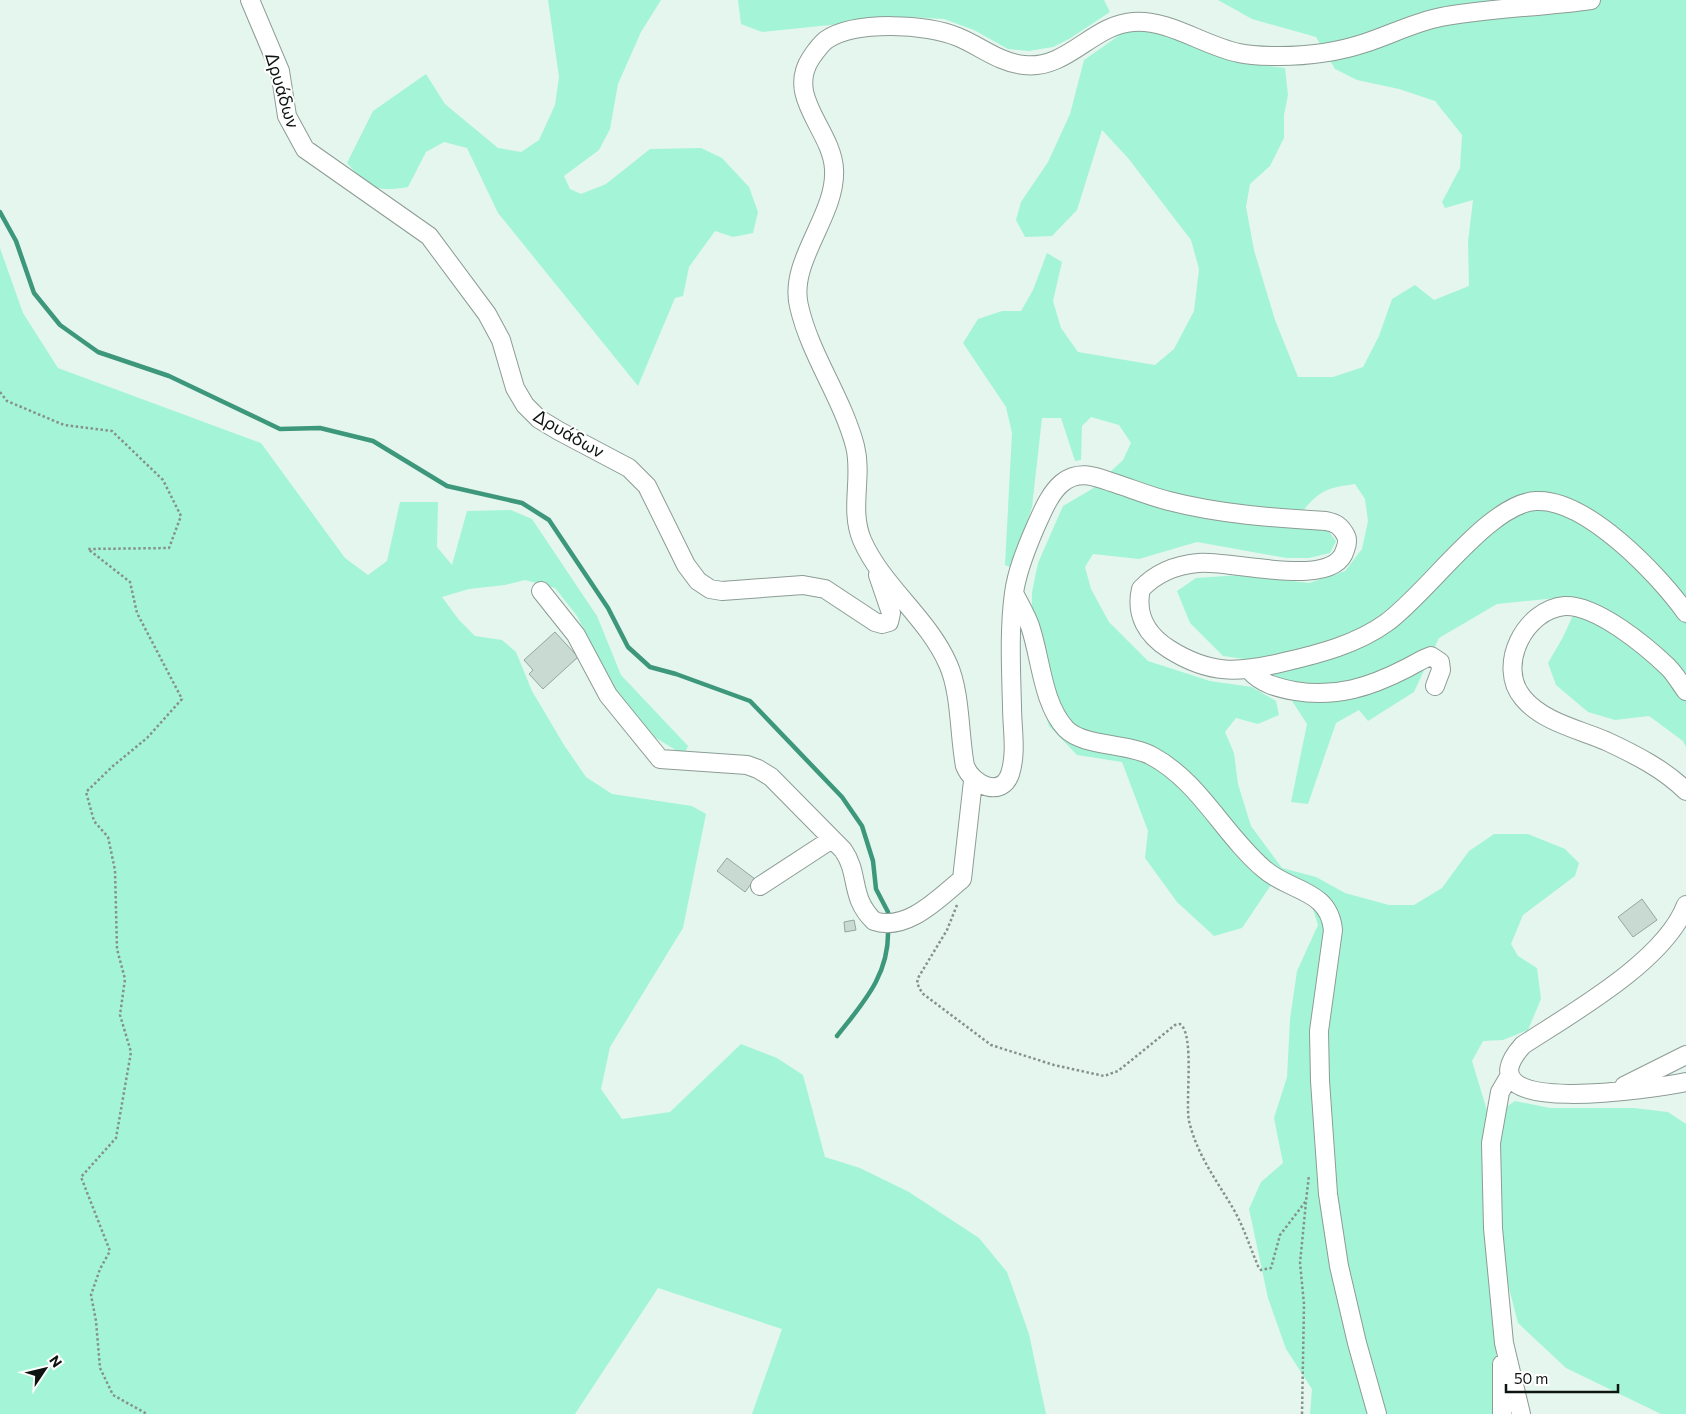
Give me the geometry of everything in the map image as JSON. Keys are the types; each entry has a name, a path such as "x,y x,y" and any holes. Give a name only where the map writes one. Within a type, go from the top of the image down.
{"street":[{"name":"Δρυάδων","path":"250,0 280,71 287,116 304,149 429,236 487,314 501,340 515,388 525,405 539,419 558,431 630,468 647,486 686,565 698,581 710,589 722,591 794,585 825,588 875,622 886,624 891,618 891,612 874,562"},
{"path":"1591,0 1437,18 1360,45 1326,52 1283,56 1241,54 1149,22 1131,22 1115,26 1071,53 1052,62 1025,66 999,58 958,37 932,30 904,27 846,31 827,40 814,53 805,67 802,82 803,93 829,147 834,162 835,178 832,192 802,270 798,286 798,303 817,359 851,432 856,448 859,465 855,508 862,540 874,562 920,622 950,667 965,766 973,781 981,786 993,787 1003,783 1009,776 1014,752 1011,663 1014,592 1026,550 1052,495 1062,483 1076,475 1090,475 1169,501 1235,513 1336,523 1342,528 1347,539 1344,555 1336,563 1319,571 1279,571 1201,562 1179,566 1162,572 1141,589 1139,608 1145,626 1168,649 1194,662 1218,670 1250,671 1352,642 1385,624 1417,598 1476,536 1499,516 1517,505 1536,501 1560,504 1595,522 1647,566 1686,613"},
{"path":"541,591 576,635 608,695 660,759 747,764 771,776 850,858 859,902 874,922 893,924 910,918 933,903 962,879 973,781"},
{"path":"1014,592 1030,625 1054,708 1067,730 1079,737 1134,748 1152,756 1169,767 1187,783 1250,857 1268,873 1314,896 1326,906 1332,918 1333,930 1319,1031 1320,1081 1328,1194 1344,1285 1357,1343 1377,1414"},
{"path":"1686,691 1669,668 1638,642 1605,619 1584,609 1566,606 1549,610 1535,620 1522,634 1512,662 1513,681 1522,697 1538,712 1607,741 1650,764 1676,781 1686,791"},
{"path":"1250,671 1260,679 1279,688 1319,694 1337,694 1371,684 1431,656 1440,662 1441,670 1435,686"},
{"path":"760,886 832,839"},
{"path":"1686,905 1670,933 1635,968 1524,1045 1513,1056 1509,1065 1510,1075 1515,1084 1524,1090 1559,1093 1610,1092 1658,1088 1686,1082"},
{"path":"1610,1092 1648,1076 1686,1055"},
{"path":"1502,1414 1504,1343 1493,1228 1491,1143 1500,1092 1510,1075"},
{"path":"1504,1343 1521,1414"}],"path":[{"path":"0,392 7,400 64,425 112,431 163,480 181,516 169,548 88,550 130,582 137,614 182,699 147,738 112,766 86,792 94,821 108,837 115,870 117,950 124,979 120,1015 131,1052 116,1138 81,1177 110,1251 100,1269 90,1295 96,1321 100,1368 113,1395 147,1414"},
{"path":"962,879 956,913 918,978 922,993 991,1045 1054,1065 1104,1076 1118,1071 1166,1031 1180,1024 1184,1027 1187,1034 1187,1110 1199,1151 1215,1182 1234,1210 1261,1270 1271,1268 1280,1235 1306,1201"},
{"path":"1302,1414 1304,1304 1300,1263 1309,1173"}],"green space":[{"path":"548,0 661,0 641,32 618,84 610,129 599,150 564,176 570,189 581,194 606,184 650,149 701,148 722,158 749,187 758,212 753,233 733,237 715,231 689,267 683,296 675,298 638,386 498,213 467,148 444,142 426,152 408,187 397,189 380,188 367,183 347,163 373,111 426,74 445,104 498,148 521,152 539,140 555,105 559,77"},
{"path":"738,0 1104,0 1110,12 1069,39 1053,47 1029,51 1008,49 974,30 944,19 908,17 762,32 741,24"},
{"path":"1218,0 1686,0 1686,747 1683,741 1649,716 1615,720 1588,712 1556,685 1548,663 1563,637 1579,602 1557,598 1497,604 1439,638 1414,692 1368,721 1359,710 1336,723 1308,804 1291,802 1307,724 1279,681 1252,660 1223,656 1190,623 1177,591 1196,578 1241,575 1309,583 1345,571 1362,549 1368,521 1365,499 1355,484 1325,491 1314,499 1302,512 1326,528 1336,541 1330,553 1309,558 1286,558 1197,542 1139,559 1093,554 1085,567 1091,589 1109,622 1148,661 1210,681 1252,687 1276,701 1279,715 1258,724 1236,718 1225,732 1234,753 1238,784 1251,826 1282,868 1316,877 1345,893 1389,905 1414,905 1442,888 1469,851 1494,834 1528,834 1565,849 1579,863 1575,876 1523,915 1511,944 1518,956 1537,968 1541,999 1528,1030 1503,1040 1483,1041 1472,1061 1489,1117 1497,1340 1492,1414 1310,1414 1312,1389 1286,1349 1268,1298 1249,1209 1261,1182 1283,1163 1274,1118 1287,1077 1290,1019 1297,971 1318,925 1312,906 1271,885 1242,928 1214,936 1177,902 1145,858 1148,831 1122,762 1077,755 1049,726 1031,663 1032,592 1038,563 1063,506 1092,489 1123,460 1131,443 1119,425 1091,417 1082,426 1081,460 1075,461 1061,418 1042,418 1032,507 1012,568 1005,565 1012,433 1006,407 963,343 978,319 1002,311 1021,311 1033,290 1047,253 1062,262 1053,301 1061,328 1078,352 1155,365 1174,349 1194,311 1199,269 1191,240 1128,158 1102,130 1077,210 1052,236 1025,237 1016,220 1021,202 1048,162 1070,114 1084,60 1124,32 1146,27 1241,63 1285,68 1288,95 1284,115 1284,138 1270,166 1250,184 1246,207 1254,250 1275,320 1298,377 1333,377 1363,367 1379,336 1392,299 1415,285 1434,300 1469,286 1468,242 1473,200 1445,208 1442,202 1460,168 1462,135 1435,101 1399,89 1357,80 1335,69 1316,37 1252,19"},
{"path":"0,248 23,313 58,368 261,443 345,558 368,575 387,561 400,502 438,502 437,547 452,565 467,511 511,510 532,519 597,616 621,675 688,746 684,755 651,735 612,685 577,616 555,588 525,580 505,585 469,589 442,597 459,620 475,636 502,640 516,652 532,691 564,745 586,777 612,794 692,806 706,814 683,928 610,1047 601,1089 622,1119 670,1112 741,1044 777,1058 803,1075 825,1157 860,1168 909,1192 979,1238 1007,1272 1029,1334 1046,1414 752,1414 782,1329 658,1288 575,1414 0,1414"},
{"path":"1515,1101 1550,1108 1634,1108 1668,1112 1686,1124 1686,1414 1661,1414 1566,1368 1518,1323 1504,1269 1498,1170 1500,1135 1506,1107"}],"building":[{"path":"555,632 578,657 543,689 529,674 533,670 524,660"},
{"path":"727,858 755,879 745,892 717,871"},
{"path":"1642,899 1657,920 1633,937 1618,917"},
{"path":"854,920 856,930 845,932 844,922"}],"waterway":[{"path":"0,212 16,241 34,293 60,325 98,352 169,376 280,429 320,428 373,441 447,486 522,503 549,520 608,608 628,647 650,667 676,674 750,701 842,797 862,826 873,861 876,889 888,912 888,920"},
{"path":"837,1036 866,999 880,973 885,960 888,928"}]}
